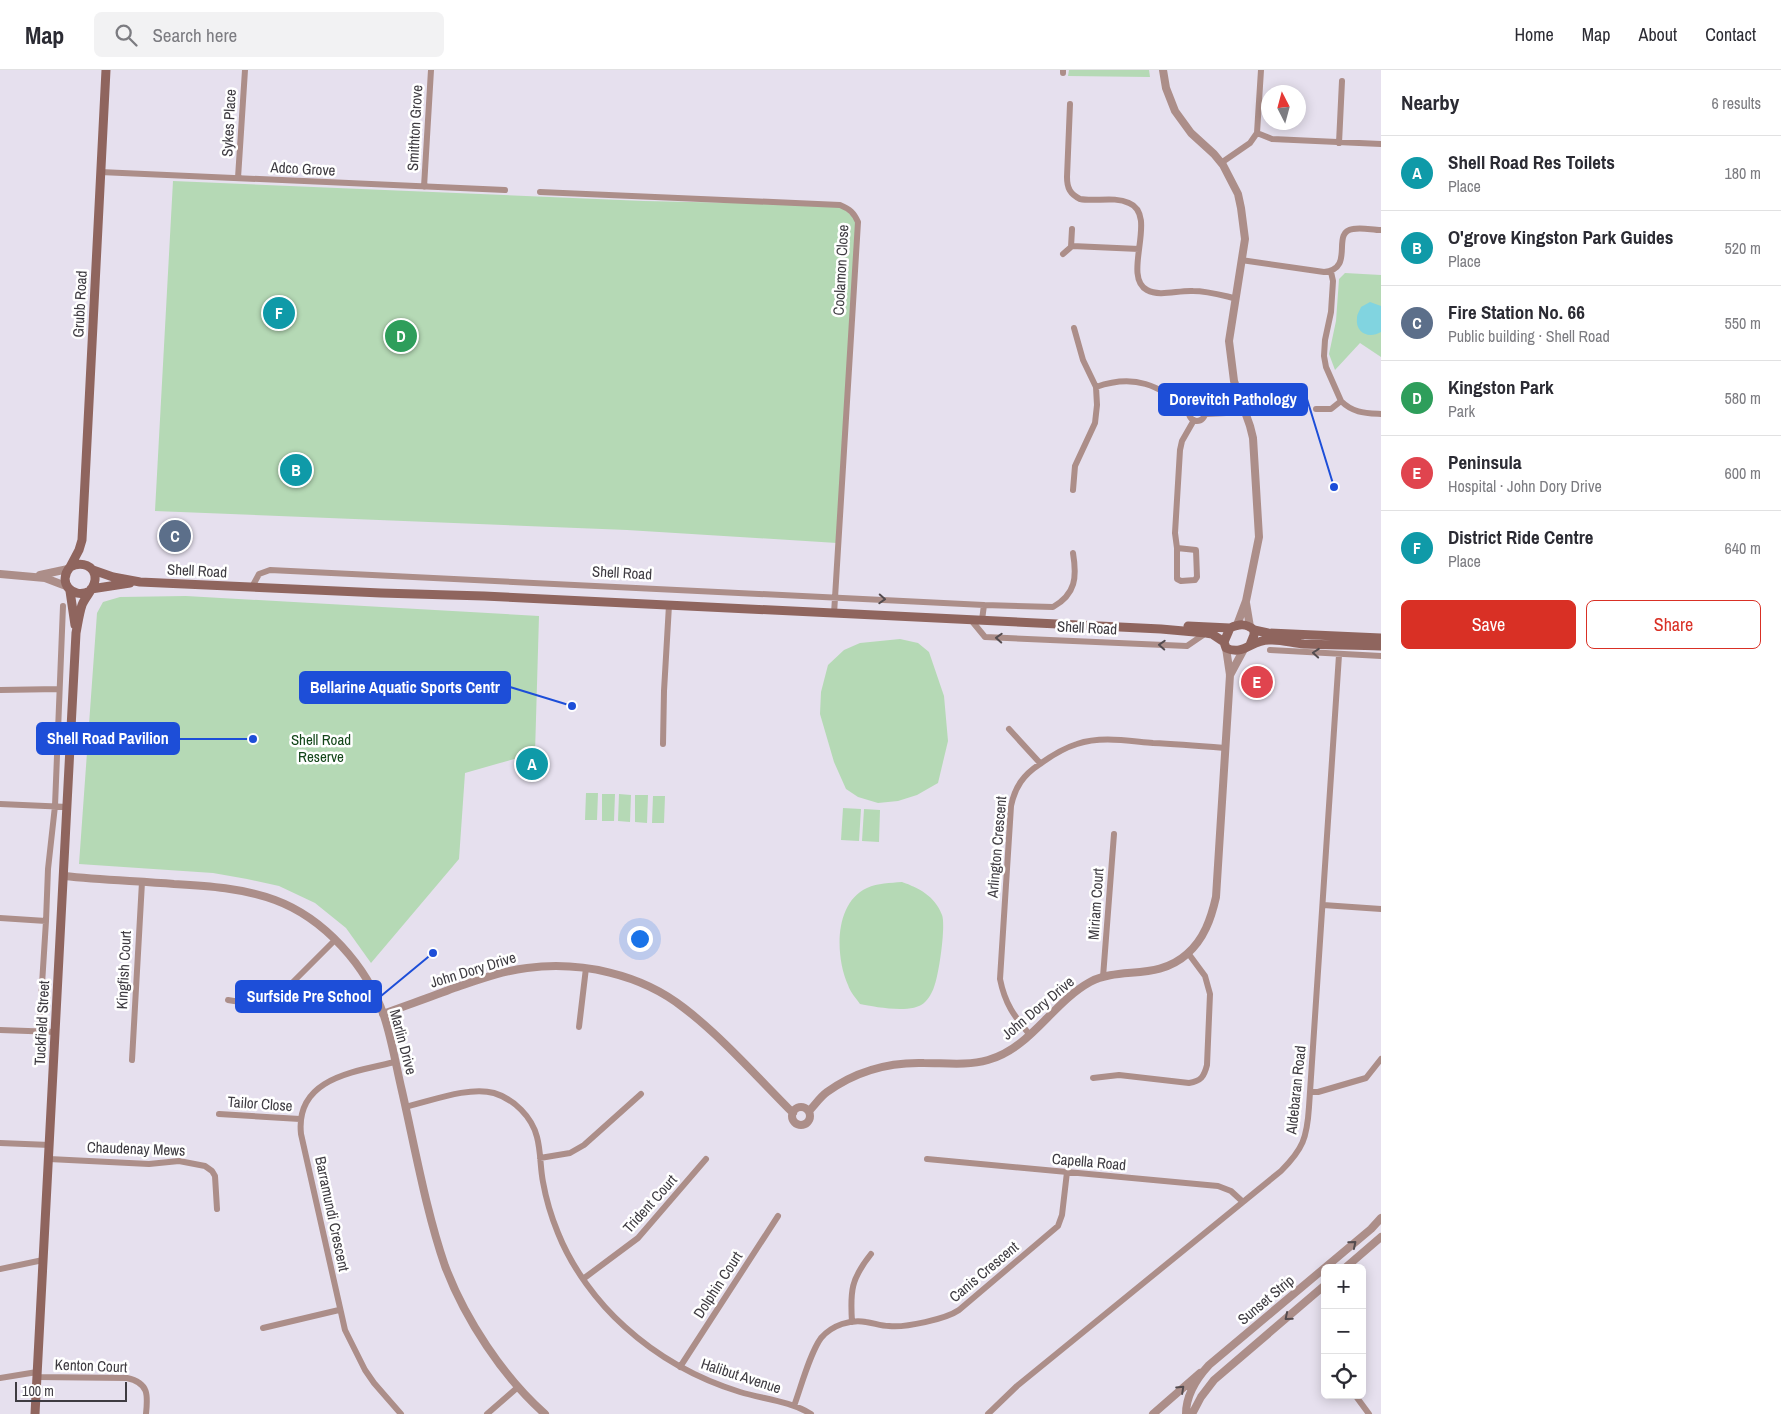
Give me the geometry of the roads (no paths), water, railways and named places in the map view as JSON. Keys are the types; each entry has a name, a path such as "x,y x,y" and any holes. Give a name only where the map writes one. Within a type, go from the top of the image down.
{"main road":[{"name":"Grubb Road","path":"69,568 82,540 106,70"},
{"name":"Grubb Road","path":"82,540 91,568"},
{"path":"79,563 91,568 95,580 91,590 80,594 68,588 64,577 69,568 79,563"},
{"name":"Shell Road","path":"91,568 113,577 140,582 1161,629 1212,634 1225,645"},
{"name":"Shell Road","path":"91,590 140,582"},
{"name":"Tuckfield Street","path":"68,588 76,633"},
{"name":"Tuckfield Street","path":"35,1414 76,633 82,606 91,590"},
{"path":"1234,626 1225,645 1235,652 1261,640 1301,644 1381,646"},
{"name":"Shell Road","path":"1161,629 1234,626 1252,629"},
{"path":"1252,629 1268,633 1381,638"},
{"path":"1247,647 1254,635 1252,629"}],"street":[{"name":"Sykes Place","path":"238,178 245,70"},
{"name":"Smithton Grove","path":"424,187 431,70"},
{"path":"1163,70 1170,100 1182,122 1190,133 1214,154 1220,163 1238,194 1244,218 1245,239 1234,298 1229,341 1230,363 1253,438 1259,538 1246,601 1234,626"},
{"path":"1220,163 1250,143 1257,133 1261,70"},
{"path":"1339,142 1342,81"},
{"path":"1070,104 1068,188 1074,196 1080,199 1120,201 1133,205 1140,213 1139,278 1144,288 1149,291 1162,293 1195,291 1234,298"},
{"path":"1257,133 1272,139 1381,144"},
{"name":"Adco Grove","path":"100,172 505,190"},
{"name":"Coolamon Close","path":"540,192 840,205 852,211 858,222 834,614"},
{"path":"1072,229 1072,246"},
{"path":"1242,260 1331,272 1341,262 1342,238 1346,232 1352,229 1381,230"},
{"path":"1063,254 1072,246 1139,249"},
{"path":"1331,272 1333,281 1331,312 1324,356 1326,367 1341,401 1350,409 1381,414"},
{"path":"1073,490 1075,466 1096,414 1096,387 1083,360 1074,328"},
{"path":"1096,387 1104,384 1136,381 1166,392 1189,408"},
{"path":"1316,410 1331,409 1341,401"},
{"path":"1196,404 1204,408 1205,414 1202,420 1194,420 1189,416 1189,408 1196,404"},
{"path":"1205,414 1226,413 1244,408"},
{"path":"1177,548 1196,550 1197,577 1195,580 1181,581 1176,579 1177,548 1175,533 1180,450 1182,441 1194,420"},
{"name":"Shell Road","path":"252,587 259,574 270,570 1053,607 1068,596 1073,585 1076,571 1073,553"},
{"path":"34,576 69,568"},
{"path":"0,574 45,578 68,588"},
{"path":"1246,601 1252,629"},
{"path":"663,744 669,605"},
{"path":"982,620 984,605"},
{"name":"Tuckfield Street","path":"39,1032 48,869 55,806 63,606"},
{"name":"Shell Road","path":"971,620 985,637 1186,646 1206,633"},
{"name":"John Dory Drive","path":"809,1112 827,1092 866,1071 888,1064 905,1062 964,1064 987,1060 1009,1051 1030,1035 1074,992 1090,982 1103,977 1140,973 1163,968 1188,953 1205,932 1212,915 1216,897 1230,675 1225,645"},
{"name":"John Dory Drive","path":"1230,675 1247,647"},
{"path":"1270,650 1381,656"},
{"name":"Aldebaran Road","path":"988,1414 1017,1386 1281,1171 1293,1159 1305,1139 1308,1126 1339,654"},
{"path":"0,690 59,689"},
{"path":"1009,729 1040,764"},
{"name":"Arlington Crescent","path":"1030,1035 1014,1017 1007,1005 1000,979 1012,800 1018,784 1040,764 1077,744 1105,740 1225,748"},
{"path":"0,804 68,807"},
{"name":"Miriam Court","path":"1103,977 1114,834"},
{"name":"Marlin Drive","path":"64,876 220,887 254,893 296,909 312,919 335,940 360,970 383,1014 430,1210 446,1267 468,1314 487,1346 518,1387 545,1414"},
{"name":"Kingfish Court","path":"132,1060 142,882"},
{"path":"1323,905 1381,909"},
{"path":"0,918 46,921"},
{"path":"228,1000 254,1003 275,997 284,991 335,940"},
{"path":"1093,1078 1119,1075 1190,1083 1201,1079 1206,1065 1210,994 1206,976 1188,953"},
{"name":"John Dory Drive","path":"383,1014 485,978 527,968 547,966 605,971 630,979 666,996 684,1008 716,1036 793,1113"},
{"path":"579,1027 586,968"},
{"path":"0,1030 56,1032"},
{"path":"1310,1092 1318,1092 1366,1078 1381,1059"},
{"path":"300,1119 314,1091 326,1082 341,1076 395,1062"},
{"name":"Halibut Avenue","path":"405,1107 466,1093 480,1092 494,1093 506,1098 517,1106 526,1115 537,1137 545,1196 558,1234 583,1279 625,1327 680,1367 718,1384 794,1406 811,1414"},
{"path":"540,1158 570,1152 584,1145 641,1094"},
{"path":"802,1107 809,1112 810,1118 803,1124 796,1122 793,1118 793,1113 797,1108 802,1107"},
{"name":"Tailor Close","path":"219,1114 300,1119"},
{"name":"Barramundi Crescent","path":"300,1119 301,1134 345,1330 357,1357 374,1383 401,1414"},
{"path":"0,1143 50,1145"},
{"name":"Chaudenay Mews","path":"49,1159 149,1164 179,1161 205,1166 215,1176 217,1209"},
{"name":"Trident Court","path":"583,1279 638,1238 706,1159"},
{"name":"Capella Road","path":"927,1159 1218,1186 1231,1191 1243,1202"},
{"name":"Canis Crescent","path":"794,1406 815,1349 821,1338 834,1328 852,1322 897,1326 947,1317 959,1310 1058,1226 1061,1221 1067,1172"},
{"name":"Dolphin Court","path":"680,1367 778,1216"},
{"name":"Sunset Strip","path":"1186,1414 1187,1404 1195,1385 1209,1365 1381,1218"},
{"path":"1350,1264 1381,1237"},
{"path":"852,1322 850,1296 862,1265 870,1254"},
{"path":"0,1269 43,1260"},
{"name":"Sunset Strip","path":"1192,1414 1201,1397 1214,1380 1321,1288"},
{"path":"263,1328 340,1310"},
{"path":"1153,1414 1209,1365"},
{"path":"0,1378 37,1375"},
{"name":"Kenton Court","path":"37,1375 128,1378 135,1380 146,1389 148,1402 146,1414"},
{"path":"487,1414 518,1387"},
{"path":"1359,1399 1369,1414"}],"water":[{"path":"1370,302 1381,306 1381,332 1368,335 1358,328 1357,315 1361,307"}],"place":[{"name":"District Ride Centre","path":"279,313"},
{"name":"Kingston Park","path":"401,336"},
{"name":"O'grove Kingston Park Guides","path":"296,470"},
{"name":"Dorevitch Pathology","path":"1334,487"},
{"name":"Fire Station No. 66","path":"175,536"},
{"name":"Peninsula","path":"1257,682"},
{"name":"Bellarine Aquatic Sports Centr","path":"572,706"},
{"name":"Shell Road Pavilion","path":"253,739"},
{"name":"Shell Road Res Toilets","path":"532,764"},
{"name":"Surfside Pre School","path":"433,953"}],"park label":[{"name":"Shell Road Reserve","path":"321,748"}]}
